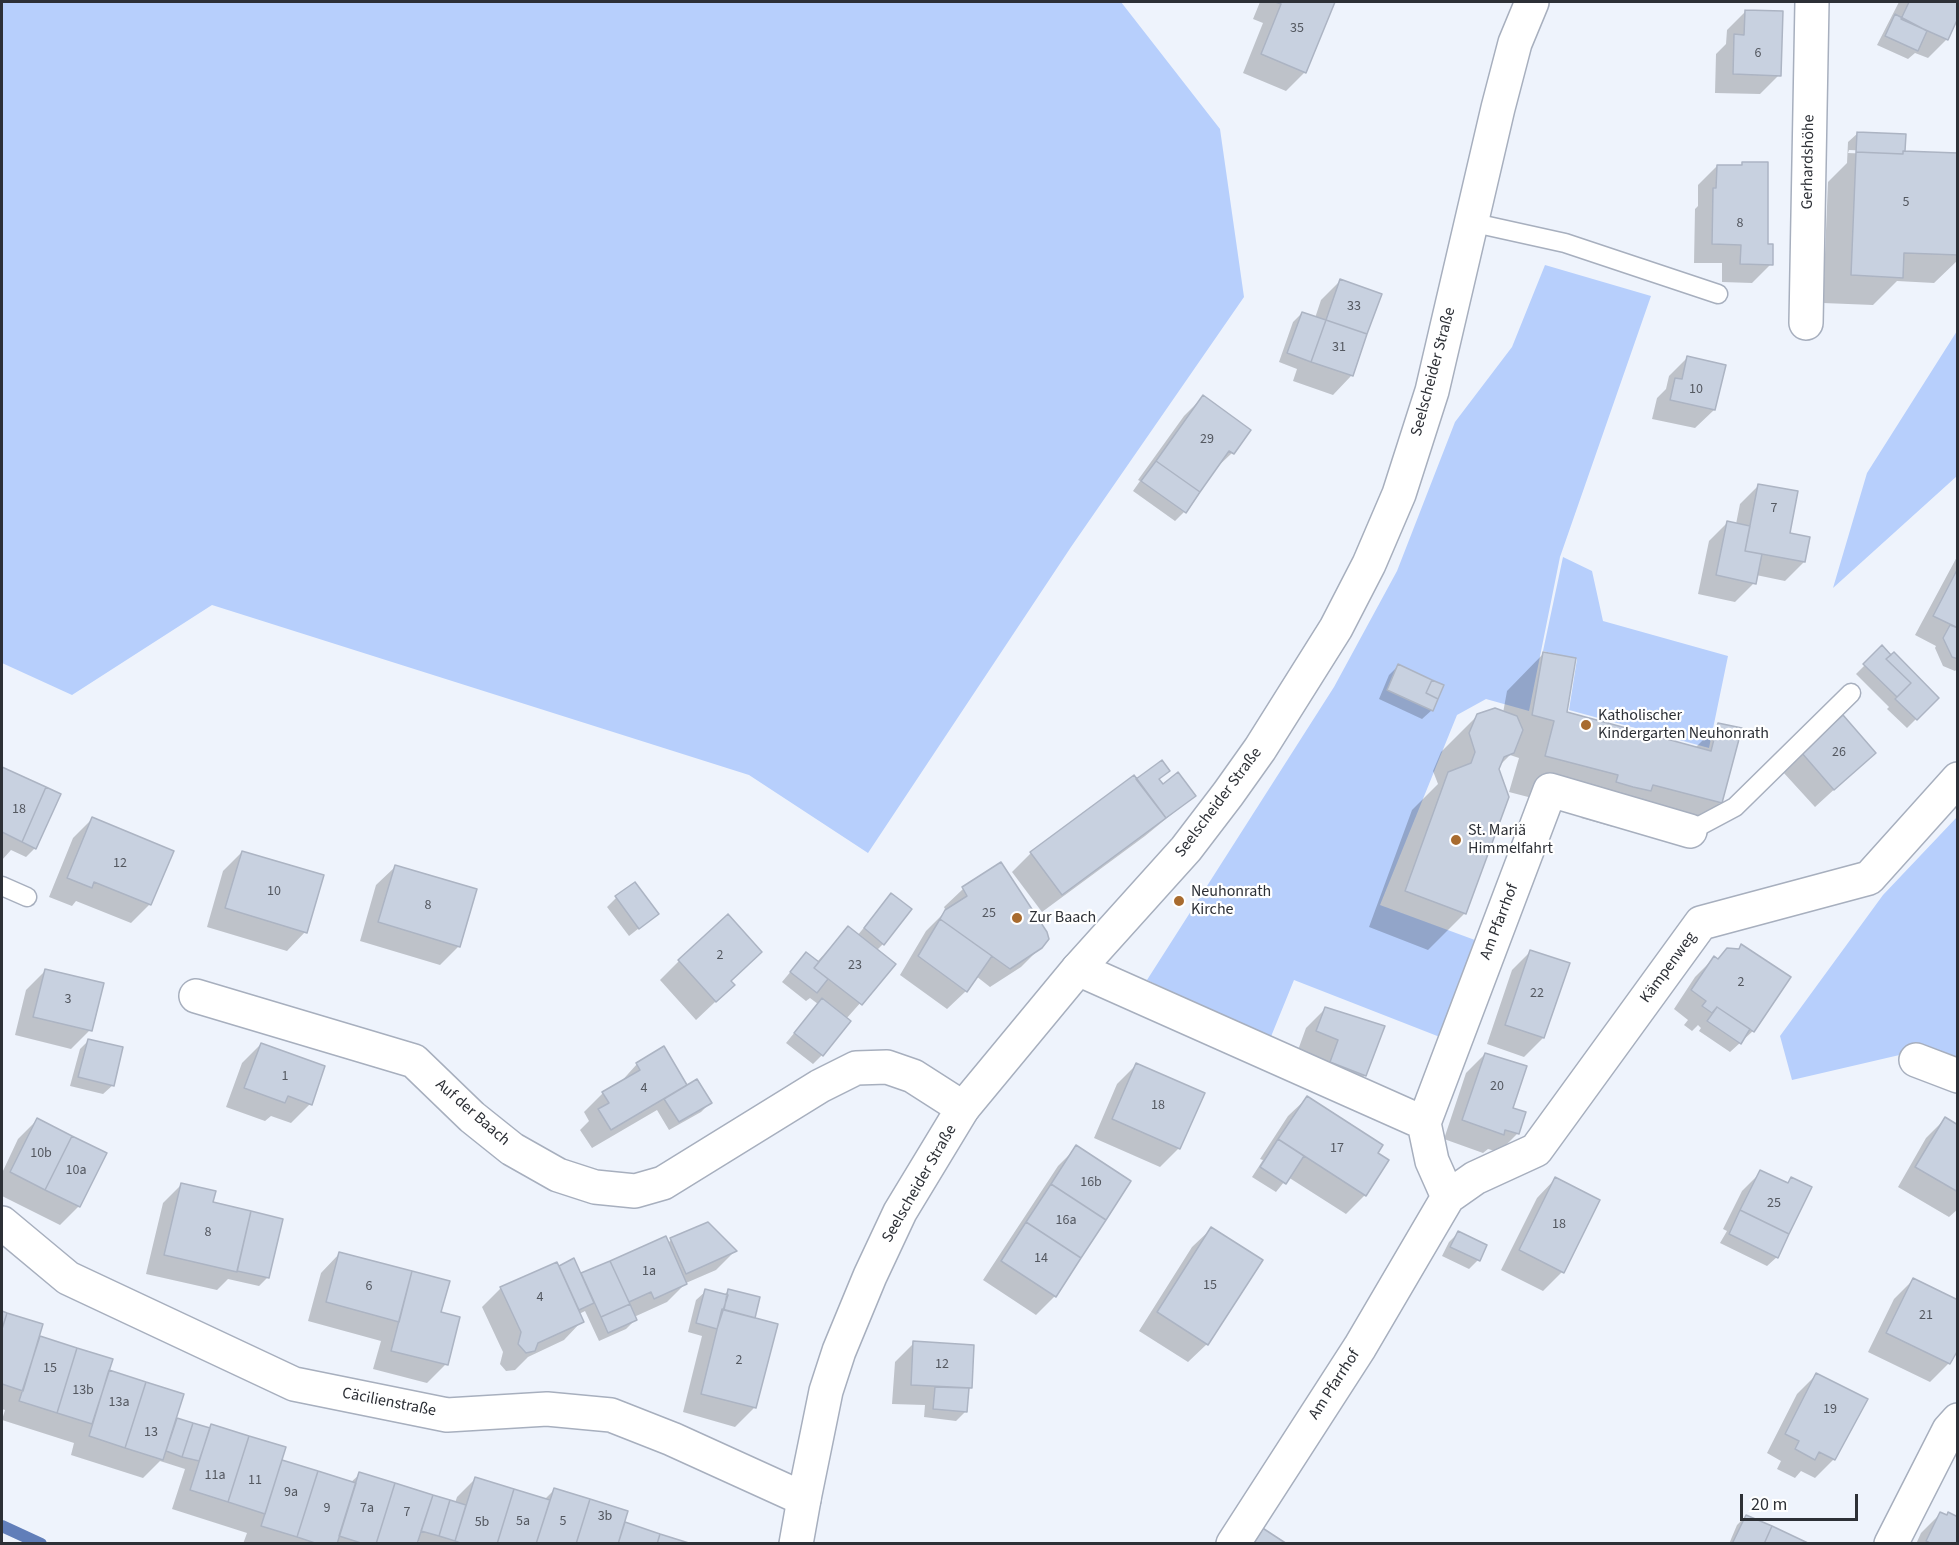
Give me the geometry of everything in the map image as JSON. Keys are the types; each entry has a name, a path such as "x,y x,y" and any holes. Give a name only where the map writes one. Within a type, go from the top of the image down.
{"street":[{"name":"Seelscheider Straße","path":"796,1544 826,1391 861,1297 900,1212 963,1108 1078,969 1186,849 1228,794 1266,740 1336,628 1370,564 1399,494 1432,391 1470,222 1515,43 1532,2"},
{"name":"Gerhardshöhe","path":"1806,323 1812,2"},
{"name":"Kämpenweg","path":"1448,1197 1475,1178 1536,1150 1701,923 1869,878 1958,779"},
{"name":"Am Pfarrhof","path":"1424,1123 1550,790 1690,831"},
{"path":"1078,969 1424,1123 1431,1161 1448,1197"},
{"name":"Auf der Baach","path":"196,996 414,1061 472,1118 513,1149 558,1175 595,1187 634,1191 663,1183 820,1086 856,1068 888,1067 913,1076 963,1108"},
{"path":"1916,1060 1958,1076"},
{"name":"Am Pfarrhof","path":"1233,1544 1360,1347 1448,1197"},
{"name":"Cäcilienstraße","path":"2,1223 68,1278 294,1384 447,1415 547,1409 611,1415 672,1439 804,1499"},
{"path":"1892,1544 1949,1430 1958,1420"}],"lane":[{"path":"1470,222 1565,243 1718,294"},
{"path":"1690,831 1735,807 1851,693"},
{"path":"2,886 27,897"}],"shaded area":[{"path":"2,2 1121,2 1220,129 1244,297 1071,547 868,853 749,775 212,605 72,695 2,663"},
{"path":"1545,265 1651,296 1560,557 1529,711 1486,699 1457,715 1380,905 1483,943 1445,1039 1294,980 1270,1039 1147,980 1334,687 1397,571 1455,422 1512,347"},
{"path":"1957,331 1957,476 1833,588 1867,473"},
{"path":"1563,557 1592,571 1603,621 1728,656 1709,748 1569,710 1577,659 1543,651"},
{"path":"1957,817 1957,1064 1921,1050 1792,1080 1780,1036 1883,895"}],"building":[{"path":"1275,2 1335,2 1306,73 1261,54 1281,4"},
{"path":"1909,2 1958,2 1958,18 1948,40 1901,19"},
{"path":"1745,10 1783,11 1781,76 1733,74 1734,34 1744,35"},
{"path":"1895,14 1927,31 1918,51 1885,36"},
{"path":"1857,132 1906,134 1905,151 1903,154 1856,152"},
{"path":"1903,151 1958,153 1958,255 1904,253 1903,278 1851,275 1856,152 1903,154"},
{"path":"1742,162 1768,162 1768,244 1773,244 1773,265 1740,264 1741,245 1712,244 1713,188 1716,188 1717,165 1742,165"},
{"path":"1340,279 1382,294 1367,334 1326,320"},
{"path":"1302,312 1326,320 1311,362 1287,353"},
{"path":"1326,320 1367,334 1353,376 1311,362"},
{"path":"1687,356 1726,365 1715,410 1670,400 1675,378 1682,379"},
{"path":"1203,395 1251,430 1234,454 1229,451 1200,492 1156,461"},
{"path":"1156,461 1200,492 1186,513 1141,481"},
{"path":"1758,484 1798,491 1790,533 1810,537 1805,562 1745,551"},
{"path":"1727,521 1750,526 1745,551 1762,554 1756,584 1716,575"},
{"path":"1958,568 1958,628 1933,616"},
{"path":"1950,625 1958,628 1958,659 1952,657 1943,638"},
{"path":"1882,645 1891,655 1886,659 1911,683 1897,697 1863,664"},
{"name":"Katholischer Kindergarten Neuhonrath","path":"1543,652 1576,658 1567,712 1711,751 1718,723 1742,728 1722,803 1653,785 1651,791 1633,787 1616,782 1618,775 1545,756 1554,721 1532,715"},
{"path":"1894,652 1939,698 1917,720 1895,699 1911,683 1886,659"},
{"path":"1398,664 1432,680 1426,693 1438,699 1433,711 1387,690"},
{"path":"1432,680 1444,685 1438,699 1426,693"},
{"path":"1495,708 1517,716 1523,730 1514,753 1504,757 1499,769 1509,797 1466,914 1405,891 1448,772 1471,763 1475,752 1469,733 1477,714"},
{"path":"1843,715 1876,753 1834,790 1801,752"},
{"path":"1162,760 1170,771 1159,779 1163,784 1178,772 1196,796 1166,818 1136,779"},
{"path":"2,767 46,787 22,842 2,832"},
{"path":"1134,775 1166,818 1062,895 1030,852"},
{"path":"46,787 61,794 36,849 22,842"},
{"path":"92,817 174,851 151,905 94,882 92,888 67,878"},
{"path":"242,851 324,875 307,933 225,908"},
{"path":"1001,862 1047,932 1049,939 1042,948 1010,969 940,919 945,910 967,896 962,887"},
{"path":"395,865 477,889 460,947 378,922"},
{"path":"635,882 659,914 639,929 615,896"},
{"path":"891,893 912,909 884,945 864,928"},
{"path":"728,914 762,952 731,981 735,985 716,1002 678,960"},
{"path":"940,919 992,956 967,992 918,956"},
{"path":"848,926 896,964 862,1005 814,968"},
{"path":"1741,944 1791,977 1754,1032 1717,1007 1712,1013 1702,1006 1706,1001 1691,990 1714,956 1718,959 1727,948 1739,949"},
{"path":"1530,950 1570,963 1544,1038 1505,1025"},
{"path":"806,952 819,962 814,968 828,979 817,993 790,972"},
{"path":"45,969 104,983 92,1031 33,1017"},
{"path":"822,998 851,1021 823,1056 794,1033"},
{"path":"1325,1007 1385,1026 1366,1076 1330,1062 1338,1040 1316,1031"},
{"path":"1717,1007 1750,1029 1741,1044 1707,1021"},
{"path":"88,1039 123,1047 114,1086 78,1077"},
{"path":"261,1043 325,1066 312,1105 288,1096 285,1103 244,1088"},
{"path":"664,1046 687,1085 611,1130 598,1109 609,1103 602,1092 640,1070 636,1063"},
{"path":"1485,1053 1527,1066 1513,1108 1526,1112 1519,1134 1505,1130 1504,1135 1462,1120"},
{"path":"1136,1063 1205,1093 1180,1149 1112,1119"},
{"path":"697,1079 712,1103 679,1122 664,1099"},
{"path":"1307,1096 1383,1145 1378,1153 1389,1160 1366,1196 1278,1139"},
{"path":"1945,1117 1958,1125 1958,1192 1915,1167"},
{"path":"37,1118 72,1136 45,1190 10,1172"},
{"path":"72,1136 107,1153 80,1207 45,1190"},
{"path":"1278,1139 1304,1156 1286,1184 1260,1167"},
{"path":"1076,1145 1131,1181 1106,1220 1051,1184"},
{"path":"1760,1170 1788,1183 1791,1177 1812,1187 1789,1234 1740,1210"},
{"path":"1555,1177 1600,1200 1564,1273 1519,1250"},
{"path":"181,1183 216,1191 213,1202 251,1211 237,1272 164,1255"},
{"path":"1051,1184 1106,1220 1081,1258 1026,1222"},
{"path":"1740,1210 1789,1234 1778,1258 1729,1234"},
{"path":"251,1211 283,1219 269,1278 237,1271"},
{"path":"708,1222 737,1251 686,1274 670,1238"},
{"path":"1026,1222 1081,1258 1056,1297 1001,1261"},
{"path":"1211,1227 1263,1260 1208,1345 1157,1312"},
{"path":"1458,1231 1487,1245 1480,1261 1450,1247"},
{"path":"666,1236 687,1284 654,1299 651,1292 629,1302 610,1261"},
{"path":"339,1252 412,1271 399,1322 326,1302"},
{"path":"574,1258 594,1303 579,1310 559,1266"},
{"path":"610,1261 630,1304 601,1317 581,1273"},
{"path":"557,1262 584,1322 538,1343 535,1351 526,1353 518,1344 521,1332 500,1287"},
{"path":"412,1271 450,1281 441,1312 460,1317 448,1365 391,1351"},
{"path":"1913,1278 1958,1300 1958,1350 1950,1364 1886,1333"},
{"path":"705,1289 728,1295 717,1329 696,1323"},
{"path":"728,1289 760,1297 755,1318 724,1310"},
{"path":"630,1304 637,1320 608,1333 601,1317"},
{"path":"722,1309 778,1324 756,1408 701,1394"},
{"path":"2,1311 7,1313 2,1329"},
{"path":"7,1313 43,1324 23,1391 2,1384 2,1329"},
{"path":"40,1336 77,1348 57,1413 19,1401"},
{"path":"913,1341 974,1345 972,1388 911,1385"},
{"path":"77,1348 113,1359 92,1424 57,1413"},
{"path":"109,1370 146,1382 125,1448 89,1436"},
{"path":"1816,1373 1868,1399 1835,1460 1819,1452 1815,1460 1795,1449 1799,1441 1785,1434"},
{"path":"146,1382 184,1394 163,1460 125,1448"},
{"path":"935,1387 969,1388 967,1412 933,1409"},
{"path":"177,1418 193,1423 182,1457 166,1451"},
{"path":"193,1423 210,1428 199,1461 182,1457"},
{"path":"211,1424 249,1436 228,1502 190,1490"},
{"path":"249,1436 286,1447 265,1514 228,1502"},
{"path":"282,1460 318,1471 297,1537 261,1526"},
{"path":"318,1471 356,1483 337,1544 318,1544 297,1537"},
{"path":"359,1472 395,1483 376,1544 364,1544 339,1536"},
{"path":"475,1477 514,1489 497,1544 463,1544 455,1541"},
{"path":"395,1483 433,1495 417,1544 376,1544"},
{"path":"554,1488 590,1499 576,1544 536,1544"},
{"path":"514,1489 550,1500 536,1544 497,1544"},
{"path":"433,1495 450,1500 439,1536 421,1531"},
{"path":"590,1499 628,1511 618,1544 576,1544"},
{"path":"450,1500 466,1505 455,1541 439,1536"},
{"path":"1940,1512 1947,1515 1948,1512 1958,1517 1958,1544 1932,1544 1926,1541"},
{"path":"1746,1515 1772,1526 1764,1544 1732,1544"},
{"path":"625,1522 660,1534 657,1544 618,1544"},
{"path":"1772,1526 1810,1544 1764,1544"},
{"path":"1261,1527 1287,1544 1250,1544"},
{"path":"660,1534 692,1544 657,1544"}],"waterway":[{"path":"2,1526 41,1544"}],"place":[{"name":"Katholischer Kindergarten Neuhonrath","path":"1586,725"},
{"name":"St. Mariä Himmelfahrt","path":"1456,840"},
{"name":"Neuhonrath Kirche","path":"1179,901"},
{"name":"Zur Baach","path":"1017,918"}]}
